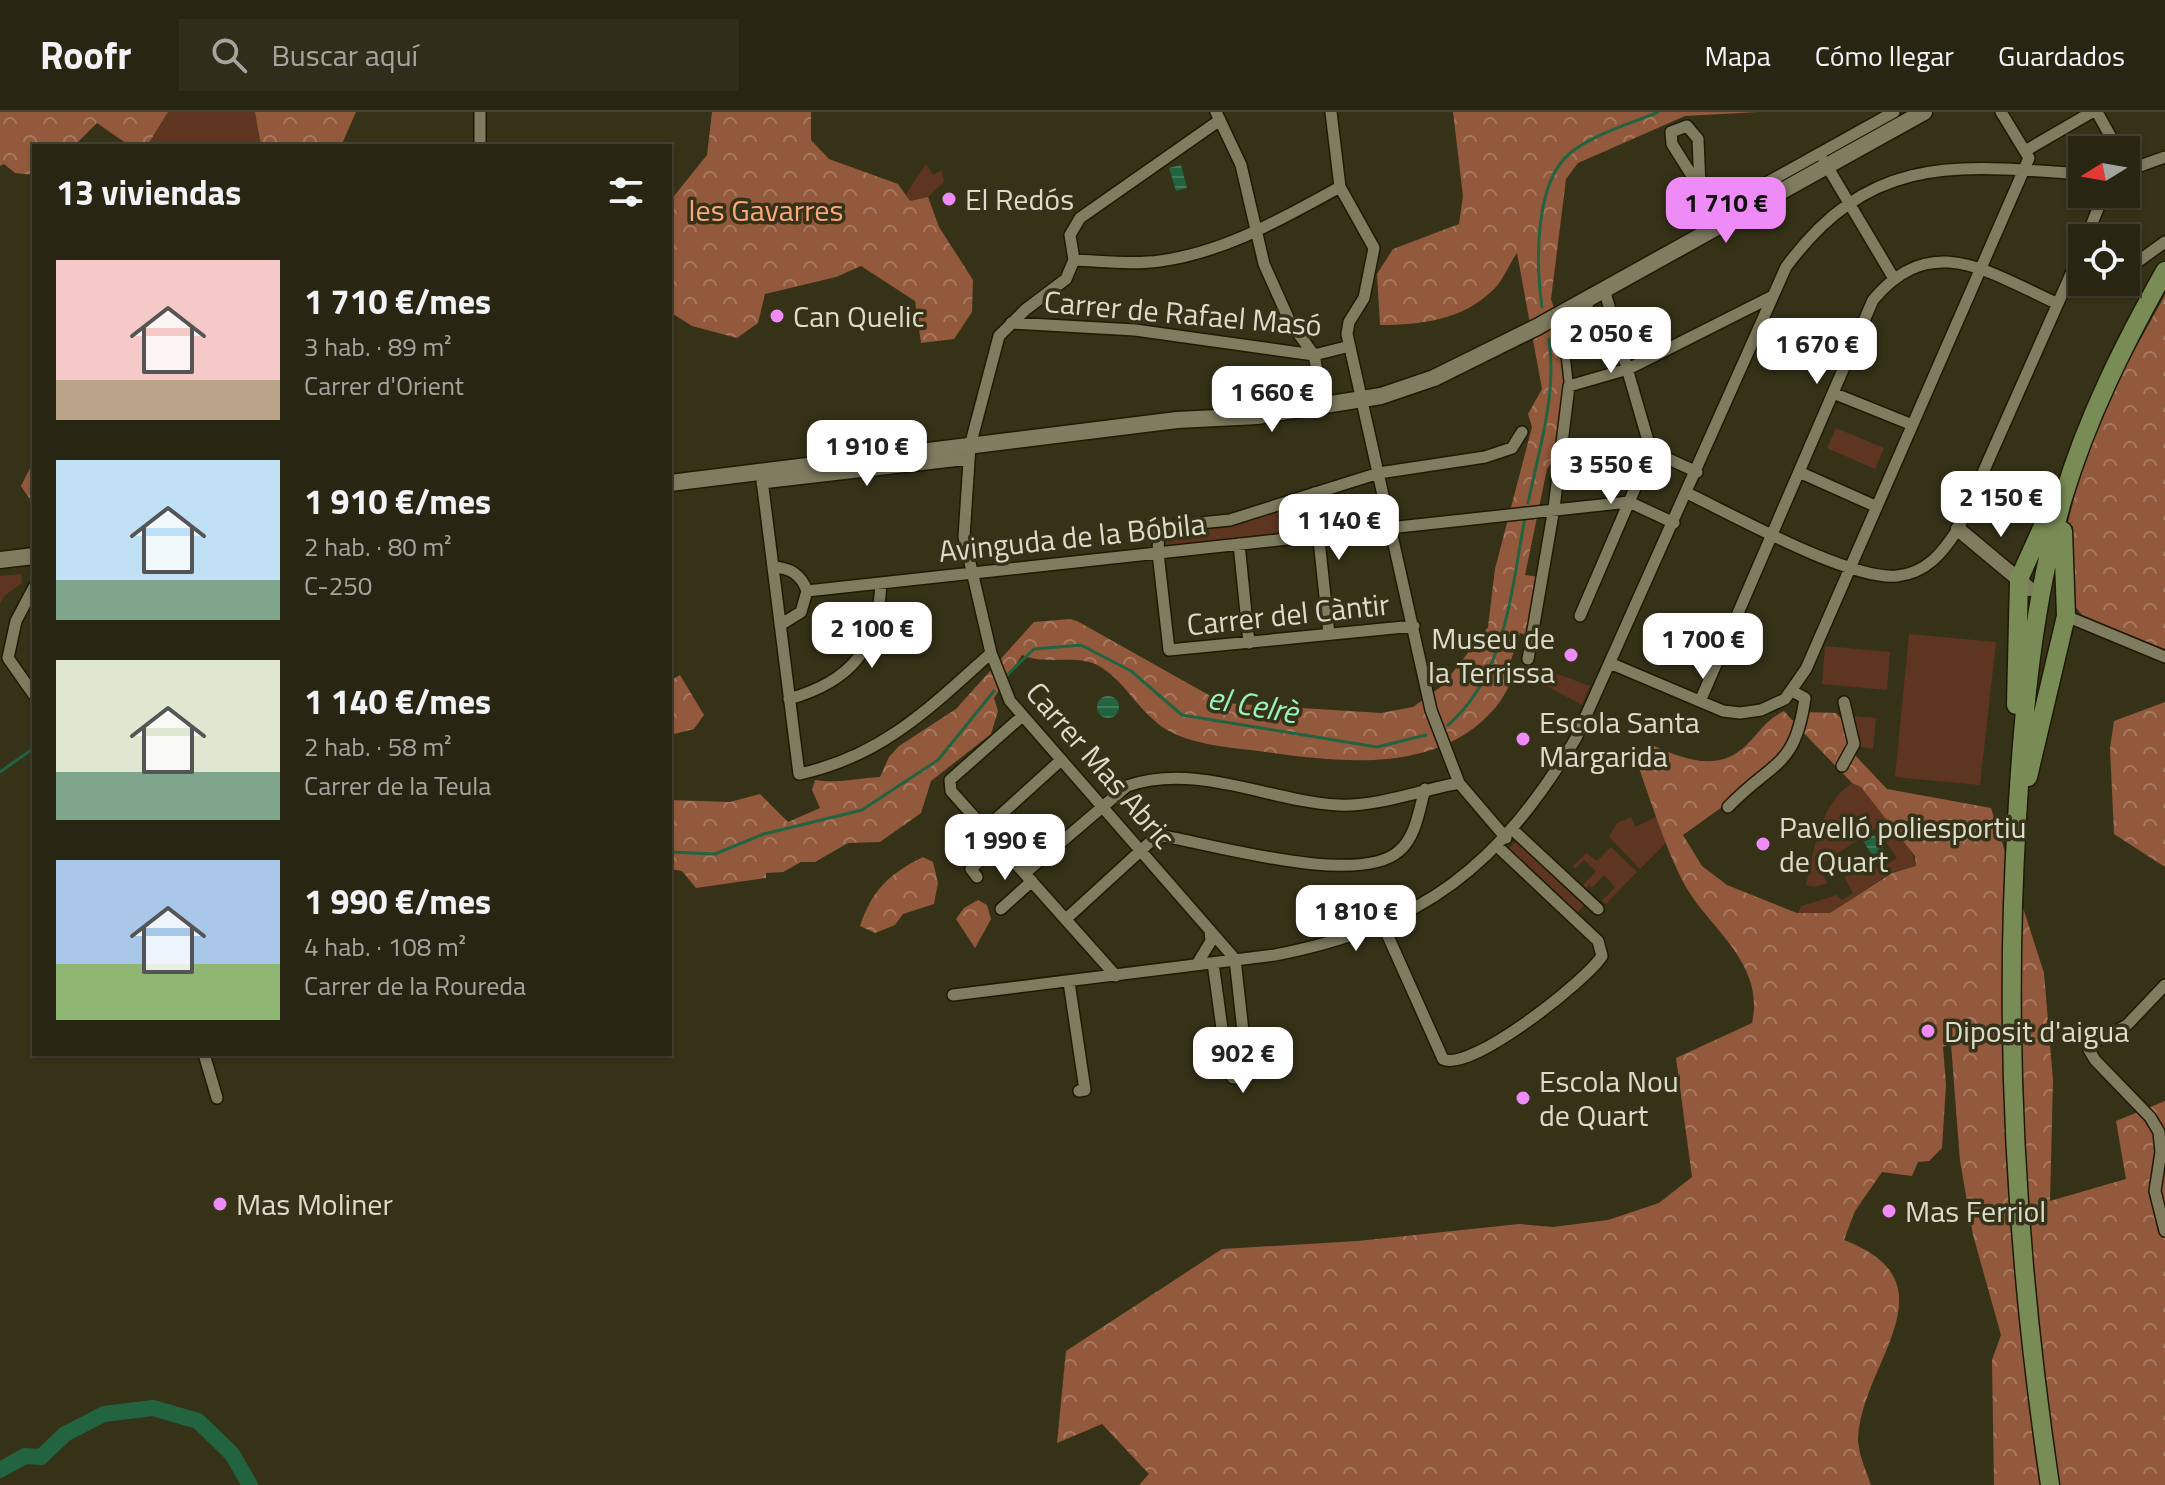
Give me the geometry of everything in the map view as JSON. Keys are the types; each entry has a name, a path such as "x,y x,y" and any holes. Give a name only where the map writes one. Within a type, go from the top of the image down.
{"main road":[{"path":"672,483 762,478 1324,405 1361,399 1434,378 1606,293 1718,218 1823,160 1924,112"},
{"path":"2050,1485 2026,1313 2010,1021 2013,882 2020,767 2036,621 2063,499 2085,432 2118,359 2165,271"},
{"path":"2020,767 2016,748 2024,584 2071,448 2085,432"},
{"path":"2013,882 2020,865 2025,793 2059,612 2063,499"},
{"path":"0,560 32,556"}],"street":[{"path":"480,112 480,144"},
{"path":"1331,112 1340,187 1374,248 1364,298 1349,322 1350,346 1393,527 1431,710 1459,783 1598,941 1602,956 1596,966 1556,1000 1482,1050 1456,1061 1443,1059 1383,925"},
{"path":"1893,277 1823,160 1894,112"},
{"path":"1612,664 1701,699 1723,711 1740,713 1776,704 1792,691 1806,669 1910,424 2029,158 2001,112"},
{"path":"2025,151 2094,112 2109,136"},
{"path":"1011,323 1066,279 1074,260 1070,235 1080,218 1218,114 1241,165 1264,264 1290,322 1314,355 1324,405"},
{"path":"1700,187 1698,139 1687,126 1671,132 1672,144 1718,218"},
{"path":"2140,164 2165,157"},
{"path":"953,995 1116,976 1323,946 1383,925 1414,910 1458,881 1506,838 1548,785 1576,738 1612,664 1786,267 1803,244 1848,203 1890,181 1969,167 2068,173"},
{"path":"1074,260 1158,262 1205,252 1257,232 1340,187"},
{"path":"2140,260 2165,242"},
{"path":"1701,699 1873,300 1893,277 1920,263 1946,259 1981,269 2056,303"},
{"path":"1687,493 1772,534 1876,576 1901,576 1935,561 1958,529 2068,280"},
{"path":"1528,659 1554,508 1569,386 1562,323 1606,293 1651,451 1580,616"},
{"path":"1569,386 1628,369 1773,296"},
{"name":"Carrer de Rafael Masó","path":"1011,323 1135,330 1314,355 1350,346"},
{"name":"Carrer Mas Abric","path":"1011,323 999,336 969,453 964,537 991,653 1020,718 1142,850 1235,959"},
{"path":"1833,393 1910,424"},
{"path":"1158,553 1159,527 1230,520 1379,473 1485,457 1512,448 1522,432"},
{"path":"1651,451 1697,472"},
{"path":"1799,472 1875,506"},
{"path":"762,478 799,774 836,767 878,745 930,710 991,653"},
{"path":"1314,493 1329,634"},
{"path":"1629,502 1674,523"},
{"name":"Avinguda de la Bóbila","path":"807,591 1629,502"},
{"path":"1958,529 2024,584"},
{"path":"1239,544 1249,643"},
{"name":"Carrer del Càntir","path":"1158,553 1169,650 1414,626"},
{"path":"773,567 787,568 796,574 807,591 801,612 780,625"},
{"path":"789,699 832,683 857,660 874,633 880,612 881,583"},
{"path":"32,591 16,621 8,651 11,666 32,692"},
{"path":"2059,612 2165,657"},
{"path":"1728,807 1793,749 1799,734 1805,698 1792,691"},
{"path":"1842,766 1854,744 1853,729 1844,702"},
{"path":"1020,718 950,780 951,791 1116,976"},
{"path":"985,829 1060,761"},
{"path":"1001,909 1029,877 1102,807 1127,786 1147,779 1191,778 1339,805 1459,783"},
{"path":"1066,919 1142,850 1163,836 1310,864 1347,867 1373,862 1401,850 1412,833 1425,789"},
{"path":"1506,838 1598,909"},
{"path":"977,877 971,869 998,843"},
{"path":"1197,964 1211,941 1210,929"},
{"path":"1213,963 1228,1072 1233,1078 1248,1076 1235,959"},
{"path":"1069,982 1085,1090 1079,1091"},
{"path":"2165,985 2127,1025 2095,1042 2089,1050 2150,1117 2159,1132 2161,1152 2155,1201 2165,1231"},
{"path":"205,1056 217,1098"}],"shaded area":[{"path":"168,112 255,112 261,144 148,144"},
{"path":"926,164 933,175 942,170 944,182 928,197 910,201 906,194"},
{"path":"1181,165 1187,188 1176,191 1169,168"},
{"path":"1836,428 1884,448 1875,469 1827,448"},
{"path":"1308,499 1313,531 1163,548 1164,533 1230,524"},
{"path":"21,574 22,583 4,596 0,604 0,576"},
{"path":"1909,634 1996,642 1980,785 1895,777"},
{"path":"1825,646 1890,652 1887,690 1822,684"},
{"path":"1533,665 1590,686 1582,705 1530,677"},
{"path":"1108,696 1116,699 1119,707 1116,715 1108,718 1100,715 1097,707 1100,699"},
{"path":"1853,716 1876,718 1873,749 1861,747"},
{"path":"1852,783 1861,787 1902,835 1914,856 1916,867 1892,872 1830,913 1798,913 1801,906 1837,895 1842,900 1853,893 1844,877 1871,860 1878,870 1897,858 1876,828 1817,867 1828,883 1814,887 1806,885 1825,815 1841,792"},
{"path":"1631,817 1635,827 1656,817 1666,843 1640,869 1609,837 1617,823"},
{"path":"1874,835 1889,857 1878,864 1863,841"},
{"path":"1517,839 1587,902 1577,913 1509,849"},
{"path":"1611,847 1637,872 1606,904 1602,901 1615,887 1604,875 1592,888 1589,885 1585,889 1582,886 1596,871 1584,860 1575,869 1573,866 1586,853 1597,861"}],"green space":[{"path":"0,112 168,112 148,144 127,144 97,123 76,144 32,144 32,175 15,173 4,164 0,166"},
{"path":"255,112 356,112 342,144 261,144"},
{"name":"les Gavarres","path":"712,112 811,112 811,140 829,159 898,184 910,201 928,197 939,227 973,280 972,312 954,339 921,343 915,301 861,266 836,277 765,294 758,323 737,338 692,326 672,313 672,199 707,155"},
{"path":"1453,112 1758,112 1685,116 1578,163 1566,179 1551,299 1560,327 1565,382 1560,450 1547,469 1525,575 1539,577 1527,636 1520,633 1509,666 1517,671 1495,708 1472,729 1446,744 1418,754 1388,759 1326,759 1218,746 1182,737 1160,725 1117,680 1099,666 1081,660 1041,660 1022,655 994,698 998,711 991,734 931,781 921,813 880,842 848,843 815,862 801,862 783,872 766,873 766,878 696,888 682,871 672,869 672,800 730,802 760,794 788,822 820,808 812,790 815,780 880,777 889,757 899,746 956,709 1034,622 1077,621 1223,703 1381,713 1413,707 1442,686 1488,627 1495,569 1532,427 1528,414 1542,389 1517,253 1497,286 1468,308 1425,322 1380,325 1377,274 1393,249 1459,224 1463,196"},
{"path":"2165,295 2165,649 2082,615 2065,594 2067,526 2092,427"},
{"path":"32,464 32,502 21,486"},
{"path":"680,675 704,715 694,729 672,734 672,680"},
{"path":"2165,702 2165,867 2114,834 2110,748 2114,721"},
{"path":"1784,711 1792,720 1801,722 1804,712 1836,713 1846,723 1852,752 1887,789 1991,808 2044,973 2053,1080 2050,1201 2126,1179 2116,1121 2165,1101 2165,1485 1994,1485 1992,1360 2001,1335 1973,1235 1960,1161 1951,1044 1943,1047 1946,1085 1942,1148 1929,1161 1918,1162 1912,1176 1882,1172 1855,1211 1844,1240 1877,1258 1894,1278 1899,1302 1895,1327 1863,1409 1858,1438 1871,1485 1139,1485 1149,1474 1102,1424 1057,1443 1066,1351 1222,1249 1358,1241 1519,1224 1553,1227 1608,1220 1659,1203 1692,1177 1676,1058 1752,1023 1754,1001 1742,962 1681,878 1639,768 1652,745 1698,760 1720,760 1731,756","holes":["1801,730 1852,783 1861,787 1915,856 1916,866 1892,873 1830,913 1797,913 1727,885 1702,866 1683,835 1722,807 1728,807"]},
{"path":"923,857 933,862 938,883 934,904 903,914 895,925 875,933 860,926 870,902 883,884"},
{"path":"978,900 987,905 991,919 975,948 956,919 964,908"}],"waterway":[{"name":"el Celrè","path":"1542,307 1540,226 1549,185 1558,168 1569,154 1589,141 1658,112"},
{"name":"el Celrè","path":"1528,503 1549,401 1549,339"},
{"name":"el Celrè","path":"1448,725 1468,704 1495,656 1510,601 1525,518"},
{"name":"el Celrè","path":"1008,674 1034,649 1081,645 1131,671 1182,715 1377,747 1426,735"},
{"name":"el Celrè","path":"672,852 715,854 764,834 862,810 938,760 994,691"},
{"name":"el Celrè","path":"0,772 32,749"},
{"path":"0,1470 25,1456 41,1457 65,1434 104,1414 153,1408 198,1421 232,1454 250,1485"}],"place":[{"name":"El Redós","path":"949,199"},
{"name":"Can Quelic","path":"777,316"},
{"name":"Museu de la Terrissa","path":"1571,655"},
{"name":"Escola Santa Margarida","path":"1523,739"},
{"name":"Pavelló poliesportiu de Quart","path":"1763,844"},
{"name":"Diposit d'aigua","path":"1928,1031"},
{"name":"Escola Nou de Quart","path":"1523,1098"},
{"name":"Mas Moliner","path":"220,1204"},
{"name":"Mas Ferriol","path":"1889,1211"}]}
